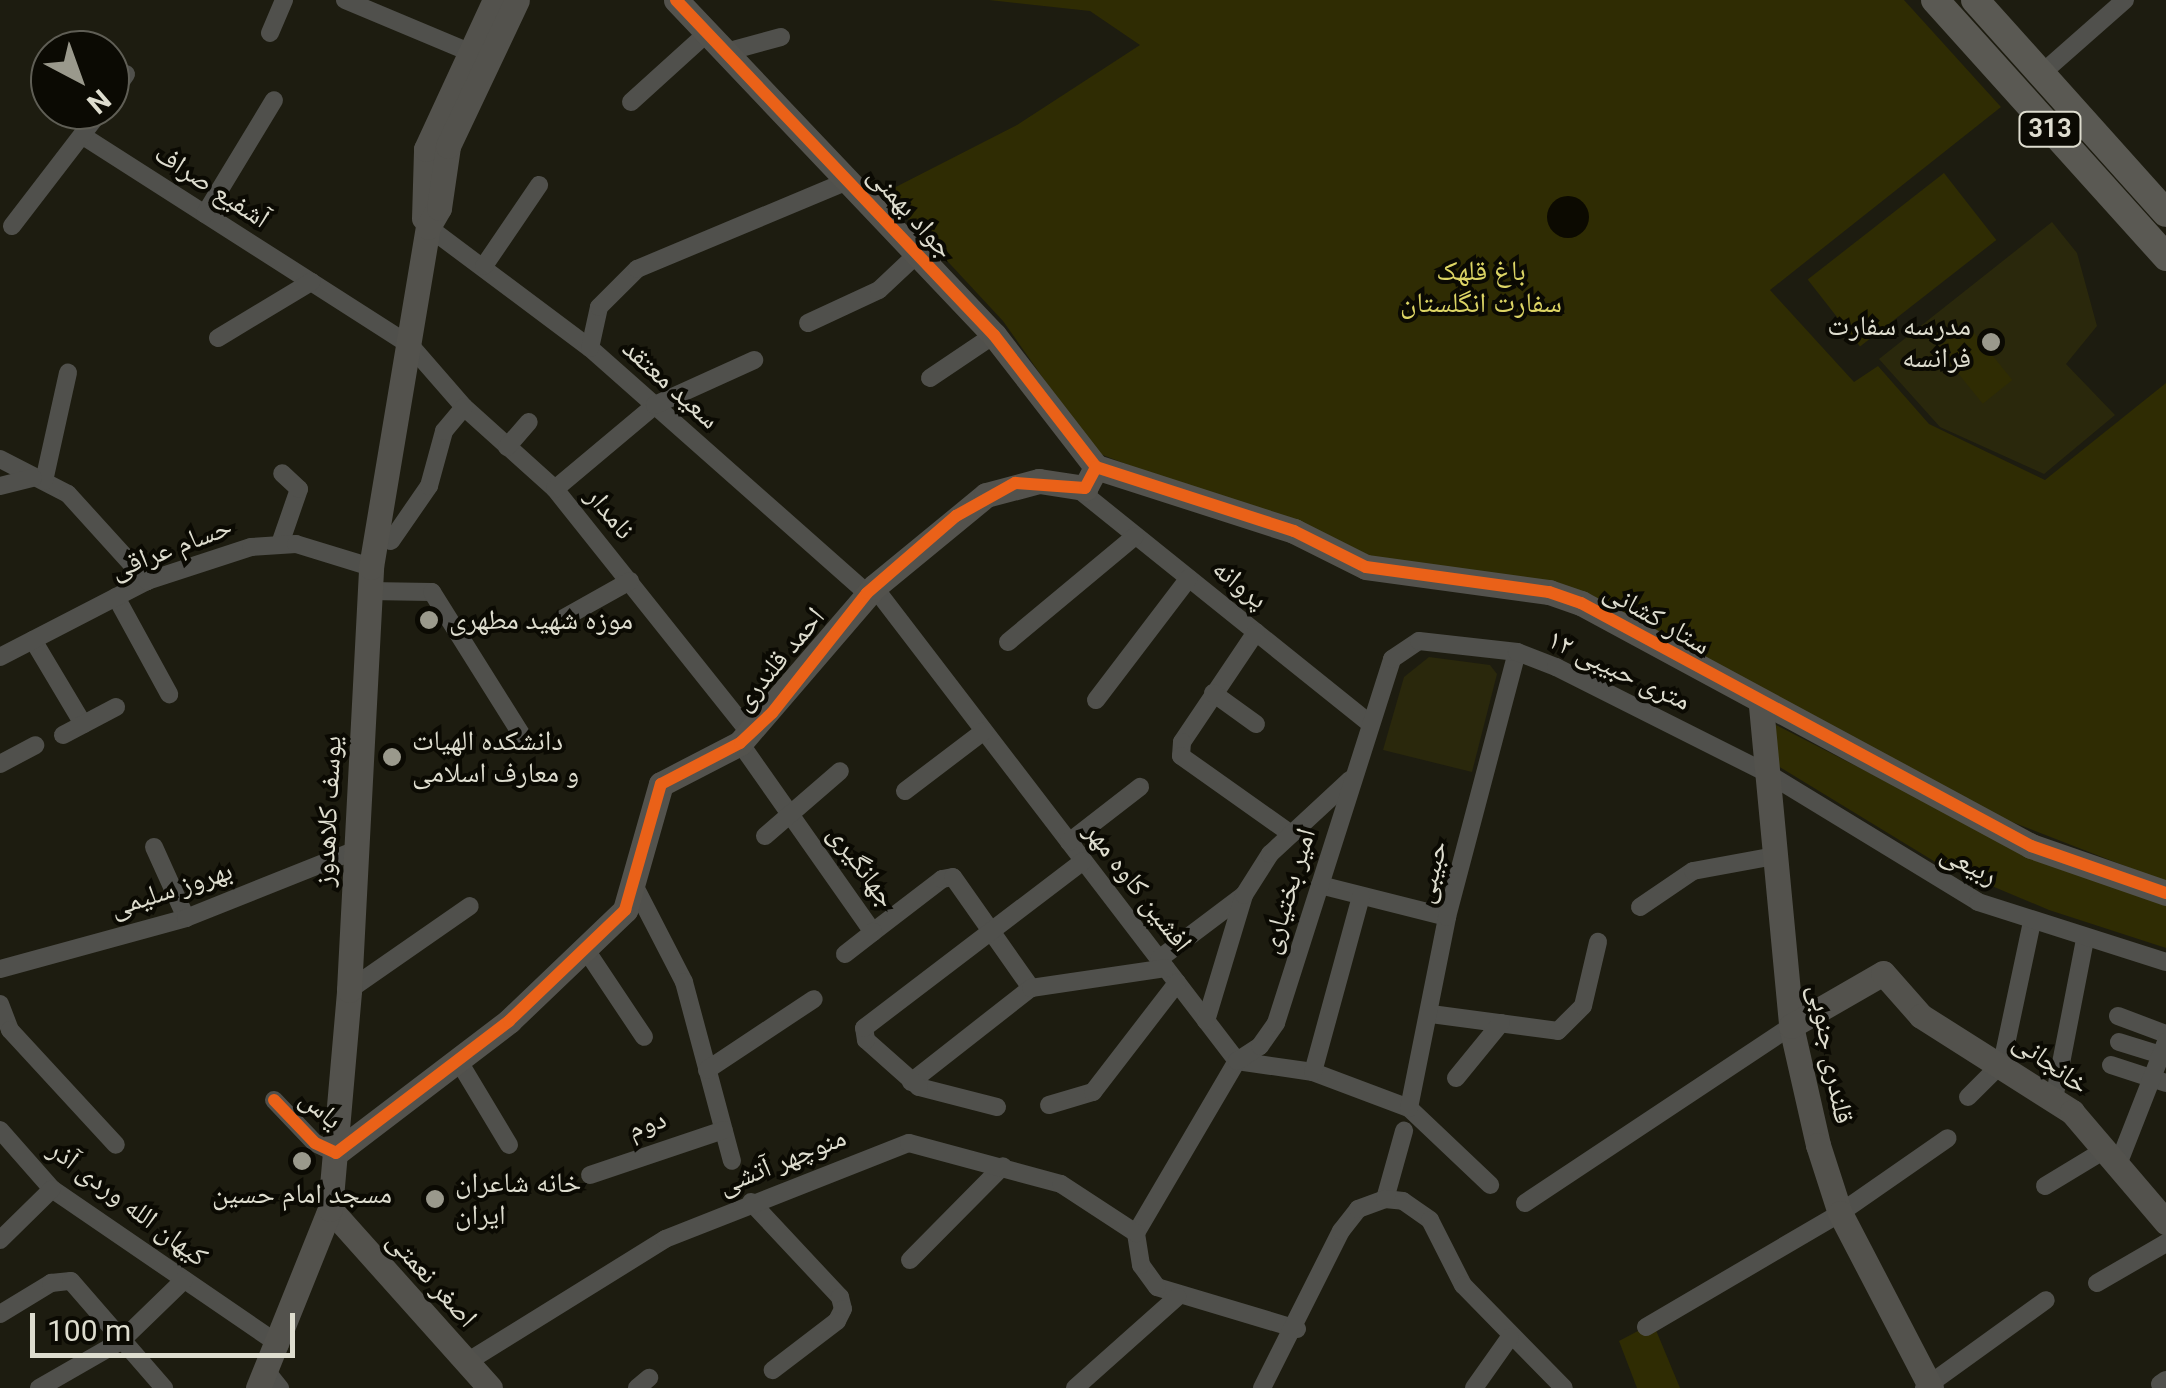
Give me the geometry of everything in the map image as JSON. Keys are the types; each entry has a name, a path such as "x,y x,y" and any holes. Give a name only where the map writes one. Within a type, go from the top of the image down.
{"main road":[{"name":"313","path":"1935,0 2166,257"},
{"name":"313","path":"1975,0 2166,212"}],"street":[{"path":"270,33 284,0"},
{"path":"345,0 479,56"},
{"name":"یوسف کلاهدوز","path":"268,1383 330,1209 349,990 370,579 428,227 438,208 448,146 496,0"},
{"name":"یوسف کلاهدوز","path":"479,56 517,0"},
{"name":"جواد بهمنی","path":"676,0 850,180 914,257 994,335 1096,468"},
{"path":"2041,74 2125,0"},
{"path":"631,102 707,32"},
{"path":"726,52 782,36"},
{"path":"205,214 274,100"},
{"path":"12,226 87,130"},
{"name":"آشفیع صراف","path":"83,136 410,345"},
{"path":"590,348 600,308 622,279 850,180"},
{"path":"484,266 539,185"},
{"name":"سعید معتقد","path":"428,227 590,348 870,590"},
{"path":"808,323 879,290 914,257"},
{"path":"218,338 311,282"},
{"path":"930,378 994,335"},
{"name":"نامدار","path":"410,345 464,407 555,490 630,581 745,738"},
{"path":"555,490 655,405 754,360"},
{"path":"39,480 68,373"},
{"path":"390,541 429,486 444,432 464,407"},
{"path":"507,447 529,422"},
{"path":"0,459 68,494 147,580"},
{"path":"1078,489 1092,484 1096,468"},
{"name":"ستار کشانی","path":"1096,468 1294,531 1398,576 1565,598 1761,706 2031,846 2166,893"},
{"path":"282,473 299,489 281,542 370,579 432,592 520,734"},
{"path":"0,486 39,480"},
{"name":"احمد قلندری","path":"336,1153 510,1022 625,910 634,886 653,794 671,776 745,738 870,590 986,495 1038,481 1078,489"},
{"name":"پروانه","path":"1078,489 1368,722"},
{"path":"1008,642 1136,536"},
{"name":"حسام عراقی","path":"0,657 147,580 281,542"},
{"path":"1096,700 1189,578"},
{"path":"562,619 630,581"},
{"name":"افشین کاوه مهر","path":"870,590 984,731 1237,1061"},
{"path":"116,597 170,694"},
{"path":"1256,632 1182,742 1181,756 1291,834"},
{"path":"33,640 83,724"},
{"name":"۱۲ متری حبیبی","path":"1368,722 1392,659 1419,641 1517,652 1767,772"},
{"name":"حبیبی","path":"1409,1108 1431,1014 1447,917 1517,652"},
{"path":"1213,693 1256,724"},
{"name":"قلندری جنوبی","path":"1761,706 1790,1026 1840,1213 1928,1387"},
{"path":"62,735 116,707"},
{"name":"امیر بختیاری","path":"1237,1061 1260,1046 1276,1023 1368,722"},
{"path":"904,791 984,731"},
{"name":"جهانگیری","path":"745,738 791,814 873,932 947,876 992,930 1031,988"},
{"path":"0,764 35,745"},
{"path":"765,836 840,772"},
{"name":"ربیعی","path":"1767,772 1931,878 2032,922 2166,962"},
{"path":"1049,1105 1093,1092 1167,970 1244,895 1270,854 1351,779"},
{"path":"1069,842 1140,787"},
{"path":"154,847 186,918"},
{"name":"بهروز سلیمی","path":"0,970 186,918 356,850"},
{"path":"1640,907 1693,871 1775,856"},
{"path":"997,1107 945,1098 912,1082 866,1040 868,1022 1084,861"},
{"path":"1320,885 1447,917"},
{"path":"634,886 676,960 732,1161"},
{"path":"1206,1021 1244,895"},
{"path":"1313,1072 1361,896"},
{"path":"349,990 470,906"},
{"path":"1968,1097 2002,1063 2032,922"},
{"path":"844,954 873,932"},
{"path":"2054,1099 2085,940"},
{"path":"1431,1014 1558,1031 1571,1024 1593,980 1598,942"},
{"path":"584,947 644,1037"},
{"path":"912,1082 1031,988 1167,970"},
{"name":"خانجانی","path":"1790,1026 1883,974 1921,1016 2002,1063 2054,1099 2113,1156 2166,1222"},
{"path":"707,1070 814,999"},
{"path":"0,1004 10,1030 116,1145"},
{"path":"2118,1016 2166,1034"},
{"path":"1456,1078 1500,1024"},
{"path":"1525,1203 1790,1026"},
{"path":"2044,1186 2113,1156 2159,1080 2164,1049 2119,1042"},
{"path":"458,1060 509,1145"},
{"path":"1297,1329 1177,1297 1146,1276 1136,1233 1237,1061 1313,1072 1409,1108 1490,1185"},
{"path":"2111,1066 2159,1080"},
{"name":"یاس","path":"274,1100 315,1144 336,1153"},
{"name":"کیهان الله وردی آذر","path":"0,1130 52,1189 280,1346"},
{"name":"دوم","path":"590,1175 724,1130"},
{"path":"1385,1199 1404,1130"},
{"path":"1646,1327 1840,1213 1948,1138"},
{"name":"منوچهر آتشی","path":"467,1362 665,1239 909,1143 1061,1184 1136,1233"},
{"path":"910,1260 1002,1166"},
{"path":"0,1240 52,1189"},
{"path":"1262,1388 1297,1329 1340,1231 1358,1209 1385,1199 1403,1201 1430,1220 1463,1285 1510,1338 1549,1366 1564,1388"},
{"path":"752,1202 840,1296 844,1309 837,1322 773,1370"},
{"name":"اصغر نعمتی","path":"330,1209 490,1388"},
{"path":"2097,1283 2166,1243"},
{"path":"40,1388 121,1341 184,1280"},
{"path":"0,1314 51,1283 72,1282 164,1388"},
{"path":"1074,1388 1177,1297"},
{"path":"1928,1387 2046,1300"},
{"path":"1474,1388 1510,1338"}],"shaded area":[{"path":"1568,196 1583,202 1589,217 1583,232 1568,238 1553,232 1547,217 1553,202"},
{"name":"مدرسه سفارت فرانسه","path":"2052,222 2077,253 2097,326 2066,364 2115,415 2044,474 1940,427 1879,359"},
{"path":"1429,657 1490,665 1497,674 1472,772 1383,750 1404,677"}],"green space":[{"name":"باغ قلهک سفارت انگلستان","path":"989,0 1904,0 2001,107 1770,290 1854,382 1878,366 1929,424 2045,480 2166,383 2166,882 1989,813 1567,586 1382,564 1095,452 1003,321 884,193 1017,125 1140,45 1090,11"},
{"path":"1944,173 1996,240 1860,346 1808,280"},
{"path":"1967,324 2012,380 1983,404 1937,348"},
{"path":"1774,724 2026,853 2166,904 2166,948 2049,910 1937,863 1778,766"},
{"path":"1653,1323 1680,1388 1637,1388 1619,1341"}],"cycle path":[{"path":"676,0 994,335 1096,467 1294,531 1366,567 1549,592 1581,603 2031,846 2166,893"},
{"path":"274,1100 315,1143 336,1153 509,1021 625,910 661,784 740,743 772,713 867,593 956,516 1015,483 1085,488 1096,467"}],"place":[{"name":"مدرسه سفارت فرانسه","path":"1991,342"},
{"name":"موزه شهید مطهری","path":"429,620"},
{"name":"دانشکده الهیات و معارف اسلامی","path":"392,757"},
{"name":"مسجد امام حسین","path":"302,1161"},
{"name":"خانه شاعران ایران","path":"435,1199"}]}
